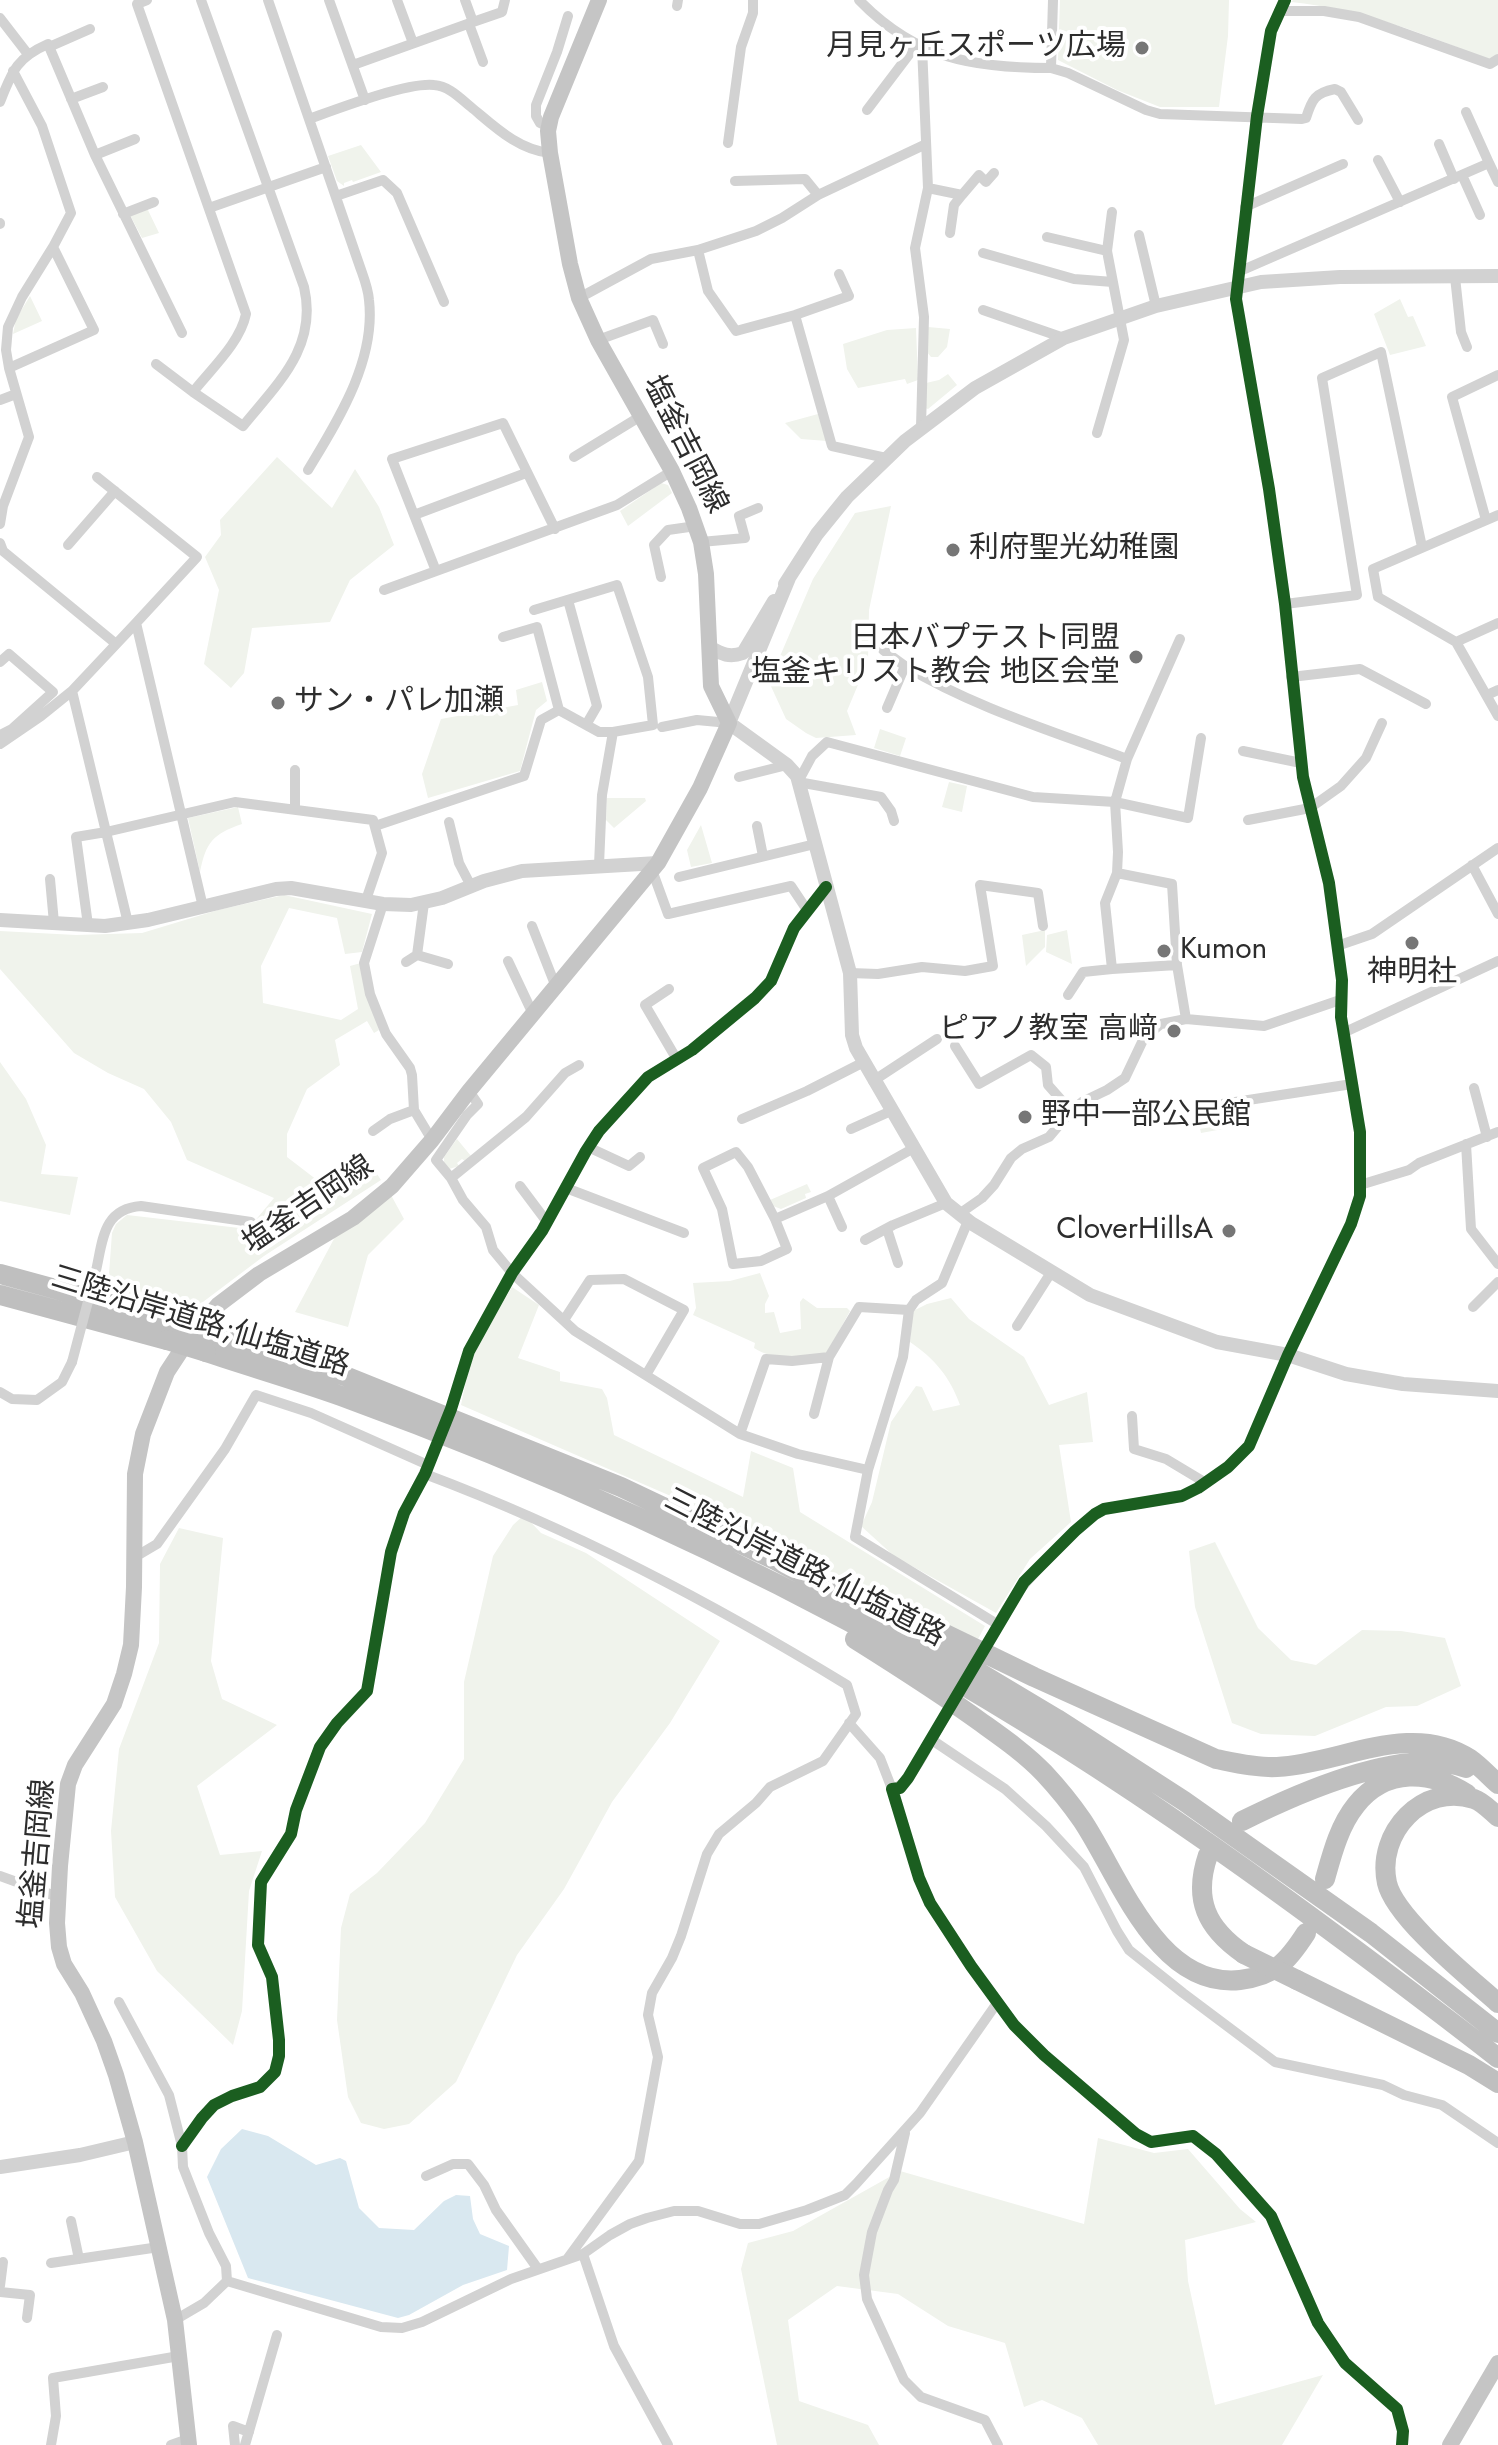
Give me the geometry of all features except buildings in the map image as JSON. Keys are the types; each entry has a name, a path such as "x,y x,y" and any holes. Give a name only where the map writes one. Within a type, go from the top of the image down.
{"highway":[{"name":"三陸沿岸道路;仙塩道路","path":"0,1274 211,1343 558,1481 775,1560 930,1643 1057,1719 1184,1801 1371,1933 1498,2033"},
{"name":"三陸沿岸道路;仙塩道路","path":"0,1295 172,1331"},
{"name":"三陸沿岸道路;仙塩道路","path":"683,1527 920,1660 1060,1745 1258,1877 1356,1947 1498,2058"},
{"path":"683,1527 865,1596 1216,1759 1276,1767 1388,1744 1416,1743 1443,1748 1470,1759 1496,1782"},
{"path":"683,1527 932,1687 1033,1763 1081,1818 1145,1926 1163,1948 1185,1966 1215,1979 1248,1979 1282,1966 1306,1933"},
{"path":"1242,1821 1330,1784 1383,1767 1412,1762 1462,1766 1496,1782"},
{"path":"1325,1879 1347,1818 1366,1795 1399,1777 1421,1775 1449,1782 1498,1817"},
{"path":"1478,1800 1446,1796 1423,1803 1402,1818 1386,1854 1387,1884 1396,1904 1411,1923 1498,2003"},
{"path":"1208,1855 1201,1885 1207,1915 1222,1936 1244,1954 1469,2065 1498,2083"}],"main road":[{"name":"塩釜吉岡線","path":"188,2442 175,2320 135,2142 95,2017 62,1956 57,1923 66,1798 71,1774 114,1704 131,1645 135,1474 143,1434 167,1372 188,1340 218,1305 259,1274 353,1218 383,1194 432,1140 655,867 700,788 729,723 711,686 706,574 698,534 672,471 598,340 579,298 550,153 551,117 599,0"},
{"path":"1450,2445 1498,2363"}],"street":[{"path":"156,364 243,426 292,366 300,349 308,304 201,0"},
{"path":"268,0 367,289 370,315 358,375 308,470"},
{"path":"329,0 365,100"},
{"path":"397,0 413,43"},
{"path":"465,0 483,62"},
{"path":"353,65 502,12 505,0"},
{"path":"728,143 741,47 753,13 753,0"},
{"path":"859,0 887,27 906,40 962,62 1015,68 1051,68 1160,114 1302,119 1306,118 1312,100 1325,91 1335,89 1341,92 1358,120"},
{"path":"1051,68 1053,0"},
{"path":"892,1789 900,1788 908,1778 1024,1582 1095,1514 1104,1509 1182,1496 1228,1467 1249,1446 1288,1355 1351,1224 1360,1196 1360,1132 1343,1033 1342,980 1329,883 1301,763 1285,604 1269,489 1236,299 1257,116 1271,31 1285,0"},
{"path":"139,1 246,314 234,341 193,392"},
{"path":"1279,11 1324,11 1359,17 1490,64 1498,59"},
{"path":"549,127 540,123 536,105 568,16"},
{"path":"0,18 27,53"},
{"path":"49,47 90,29"},
{"path":"0,102 13,71 27,53 48,44 95,155 182,333"},
{"path":"867,110 920,45"},
{"path":"920,45 928,188 915,248 924,317 921,427"},
{"path":"0,524 3,506 29,437 9,368 6,350 8,327 71,213 42,126 13,71"},
{"path":"309,119 365,100 433,84 445,87 499,131 526,148 550,153"},
{"path":"71,99 103,87"},
{"path":"1466,112 1498,182"},
{"path":"95,155 135,139"},
{"path":"1439,144 1480,215"},
{"path":"579,298 651,259 698,250 756,231 818,195 924,145"},
{"path":"1378,160 1400,202"},
{"path":"709,647 725,655 743,653 763,616 847,497 921,427 975,388 1064,338 1237,280 1489,163"},
{"path":"1245,207 1343,164"},
{"path":"209,208 326,167"},
{"path":"950,233 954,205 979,175 986,182 994,173"},
{"path":"735,181 805,179 818,195"},
{"path":"336,196 383,180 397,193 444,302"},
{"path":"928,188 962,195"},
{"path":"123,214 154,202"},
{"path":"1097,433 1124,340 1107,251 1112,212"},
{"path":"1139,235 1156,306"},
{"path":"1047,237 1107,251"},
{"path":"9,368 94,330 53,247"},
{"path":"698,250 708,291 736,331 849,296 839,274"},
{"path":"983,253 1074,279 1113,282"},
{"path":"1237,280 1498,276"},
{"path":"1455,277 1461,332 1467,347"},
{"path":"983,310 1064,338"},
{"path":"795,315 832,446 886,458"},
{"path":"598,340 653,320 663,344"},
{"path":"1285,604 1357,595 1322,378 1381,352 1422,547"},
{"path":"1486,520 1452,397 1498,375"},
{"path":"0,400 16,394"},
{"path":"574,457 641,416"},
{"path":"436,571 392,459 503,423 555,529"},
{"path":"384,590 617,505 672,471"},
{"path":"414,515 526,473"},
{"path":"0,744 72,691 197,557 97,477"},
{"path":"68,545 115,491"},
{"path":"661,577 654,545 668,530 745,538 739,516 758,508"},
{"path":"1498,515 1373,569 1378,597 1456,642 1498,716"},
{"path":"0,543 3,551 115,643"},
{"path":"729,723 789,578"},
{"path":"503,637 537,627 559,710 599,732 653,725 648,677 617,585 534,610"},
{"path":"568,600 597,706 586,725"},
{"path":"136,623 203,907"},
{"path":"1456,642 1498,623"},
{"path":"1112,969 1105,903 1117,873 1115,802 1127,759 1180,639"},
{"path":"883,650 938,686 1127,759"},
{"path":"0,662 9,654 53,692 12,729 0,735"},
{"path":"887,708 905,666"},
{"path":"1291,677 1360,669 1426,704"},
{"path":"1487,695 1498,690"},
{"path":"72,691 128,923"},
{"path":"375,826 524,776 541,720 559,710"},
{"path":"662,727 697,720 729,723 787,765 798,782 850,973 852,1035 862,1063 946,1203 963,1218 1090,1295 1217,1342 1288,1355 1346,1374 1403,1384 1498,1391"},
{"path":"1248,820 1310,808 1341,786 1366,758 1382,723"},
{"path":"599,865 602,795 613,732"},
{"path":"798,782 812,756 827,742 1033,797 1115,802 1188,818 1201,738"},
{"path":"1243,751 1301,763"},
{"path":"739,777 787,765"},
{"path":"295,770 295,810"},
{"path":"798,782 881,797 894,821"},
{"path":"88,925 76,837 235,802 373,820 382,853 366,900"},
{"path":"449,822 459,863 471,886"},
{"path":"757,826 763,856"},
{"path":"679,877 815,844"},
{"path":"1337,946 1372,934 1498,848"},
{"path":"0,920 88,925 128,923 291,888 383,904 411,905 522,871 599,865 655,867 668,914 791,886 807,910"},
{"path":"1472,865 1498,914"},
{"path":"1117,873 1172,884 1177,965 1186,1019"},
{"path":"50,879 54,923"},
{"path":"850,973 878,974 922,967 965,971 993,966 980,885 1038,893 1043,926"},
{"path":"182,2146 214,2105 260,2087 275,2072 279,2040 272,1977 258,1945 261,1882 291,1834 296,1810 320,1747 337,1723 367,1691 391,1552 404,1513 428,1466 451,1409 469,1351 512,1273 547,1222 599,1131 648,1077 692,1050 771,981 790,936 826,887"},
{"path":"417,955 424,903"},
{"path":"383,904 364,963 377,1016 412,1075 414,1110 432,1140"},
{"path":"532,926 557,988"},
{"path":"406,962 417,955 448,964"},
{"path":"508,961 533,1014"},
{"path":"1343,1033 1498,961"},
{"path":"1068,995 1083,972 1177,965"},
{"path":"669,989 645,1005 676,1058"},
{"path":"996,1628 855,1537 868,1470 903,1357 909,1310 916,1300 942,1283 963,1218 994,1185 1011,1158 1022,1149 1049,1137 1082,1102 1125,1078 1144,1038 1161,1024 1186,1019 1264,1026 1340,1000"},
{"path":"873,1081 937,1039"},
{"path":"955,1046 979,1084 1031,1055 1046,1067 1048,1085 1071,1111"},
{"path":"742,1119 862,1063"},
{"path":"451,1178 526,1117 565,1073 579,1065"},
{"path":"1203,1107 1352,1084"},
{"path":"1360,1185 1409,1170 1419,1163 1492,1134 1474,1088"},
{"path":"469,1091 478,1104 436,1160 486,1227 493,1250 512,1273 575,1331 740,1434 798,1454 868,1470"},
{"path":"373,1131 390,1119 414,1110"},
{"path":"851,1129 891,1111"},
{"path":"1466,1144 1471,1229 1498,1264"},
{"path":"588,1147 629,1166 640,1157"},
{"path":"775,1219 828,1196 914,1148"},
{"path":"736,1152 748,1167 775,1219 787,1249 761,1261 733,1264 722,1209 703,1168 736,1152"},
{"path":"520,1186 547,1222"},
{"path":"566,1188 684,1233"},
{"path":"828,1196 842,1227"},
{"path":"865,1240 946,1203"},
{"path":"0,1392 12,1399 37,1400 62,1382 72,1362 106,1228 112,1217 129,1207 141,1206 251,1222"},
{"path":"887,1229 898,1263"},
{"path":"1017,1326 1052,1271"},
{"path":"564,1320 590,1280 624,1279 684,1310 646,1375"},
{"path":"1473,1307 1498,1282"},
{"path":"814,1414 829,1357 859,1307 909,1310"},
{"path":"740,1434 766,1359 792,1361 829,1357"},
{"path":"135,1557 157,1544 225,1449 256,1395 311,1413 656,1575 847,1685 856,1714 823,1761 770,1787 719,1834 707,1854 681,1936 652,1993 648,2015 658,2057 639,2161 568,2258"},
{"path":"1132,1416 1134,1449 1166,1459 1206,1483"},
{"path":"849,1723 880,1758 930,1903 997,2003 1044,2055 1136,2134 1151,2142 1193,2136 1216,2154 1271,2216 1318,2323 1345,2363 1397,2409 1403,2431 1402,2445"},
{"path":"934,1736 1005,1789 1046,1826 1084,1867 1129,1950 1275,2062 1383,2085 1404,2095 1442,2105 1498,2143"},
{"path":"0,1876 58,1897"},
{"path":"119,2002 169,2095 182,2146 183,2167 209,2233 226,2266 227,2281"},
{"path":"227,2281 381,2327 402,2328 422,2322 484,2291 583,2254 630,2224 674,2211 698,2211 740,2224 759,2224 807,2210 845,2195 920,2113 997,2003"},
{"path":"906,2128 894,2180 872,2232 864,2275 867,2299 904,2380 921,2397 985,2420 998,2445"},
{"path":"0,2167 80,2155 135,2142"},
{"path":"426,2176 453,2164 468,2164 538,2269"},
{"path":"71,2221 79,2259"},
{"path":"51,2263 159,2247"},
{"path":"583,2254 614,2346 668,2445"},
{"path":"0,2286 3,2262"},
{"path":"175,2320 204,2303 227,2281"},
{"path":"0,2292 30,2295 27,2318"},
{"path":"245,2445 277,2335"},
{"path":"51,2445 56,2416 53,2378 179,2356"},
{"path":"235,2445 233,2426 249,2432"},
{"path":"171,2445 188,2442"}],"shaded area":[{"name":"月見ヶ丘スポーツ広場","path":"1060,0 1229,0 1219,107 1160,107 1117,90 1058,60"},
{"path":"1498,0 1498,55 1489,60 1392,24 1342,10 1291,2"},
{"path":"361,145 381,172 344,183 344,186 337,181 328,156"},
{"path":"147,208 159,233 142,238 130,215"},
{"path":"30,296 42,321 13,334 16,319"},
{"path":"1400,299 1408,317 1413,316 1426,346 1390,355 1374,314"},
{"path":"928,327 950,329 947,347 938,357 931,357 927,352"},
{"path":"916,328 918,380 907,384 905,379 858,388 847,369 843,344 887,330"},
{"path":"948,374 957,385 928,409 925,408 926,383"},
{"path":"818,414 827,441 801,439 785,423"},
{"path":"277,457 332,508 355,469 379,507 394,545 350,580 330,622 252,628 244,673 231,688 204,664 219,590 205,557 221,535 220,520"},
{"path":"661,483 668,485 672,493 628,526 620,511"},
{"path":"891,506 869,610 868,661 847,711 856,735 816,738 786,719 769,682 813,579 855,513"},
{"path":"542,682 547,701 536,710 520,771 428,798 422,774 441,719 518,705 516,690"},
{"path":"880,729 906,738 900,756 874,748"},
{"path":"949,782 967,786 962,812 942,807"},
{"path":"607,798 645,798 646,801 614,828 606,820"},
{"path":"238,807 242,824 212,840 200,872 188,818"},
{"path":"701,825 712,863 691,867 687,850"},
{"path":"284,895 372,914 362,952 345,954 337,918 289,908 261,966 263,1003 341,1020 358,1009 350,966 361,963 379,1030 374,1033 367,1021 335,1040 340,1065 307,1089 287,1134 287,1157 330,1190 367,1159 381,1180 264,1256 187,1314 108,1288 112,1233 116,1224 127,1215 248,1229 274,1198 187,1160 171,1122 144,1089 74,1053 0,969 0,931 76,935 142,933 218,910"},
{"path":"1045,930 1045,947 1026,966 1022,935"},
{"path":"1067,930 1072,964 1046,952 1047,935"},
{"path":"0,1062 26,1099 46,1145 41,1174 78,1177 70,1215 0,1201"},
{"path":"1219,1107 1223,1129 1201,1133 1196,1110"},
{"path":"457,1139 471,1156 457,1163 459,1166 449,1169 444,1164 444,1157"},
{"path":"807,1184 811,1192 805,1194 806,1198 781,1209 773,1206 770,1200"},
{"path":"391,1195 404,1219 368,1255 348,1327 295,1312 335,1237"},
{"path":"760,1273 769,1296 765,1313 774,1312 780,1333 801,1329 800,1302 803,1298 817,1308 847,1308 850,1311 827,1353 789,1357 771,1355 754,1348 755,1343 693,1315 696,1308 693,1283 730,1281"},
{"path":"512,1287 539,1305 518,1358 560,1372 560,1381 602,1389 607,1398 614,1435 743,1497 751,1451 793,1468 800,1512 985,1626 976,1643 726,1520 461,1405 471,1356"},
{"path":"951,1298 969,1319 1024,1357 1049,1405 1087,1392 1093,1442 1059,1445 1071,1522 1030,1559 996,1613 894,1556 861,1526 872,1502 891,1422 916,1386 922,1387 933,1411 960,1405 941,1369 910,1342 913,1311"},
{"path":"524,1515 541,1533 586,1553 720,1641 670,1723 612,1802 564,1889 517,1955 456,2082 409,2124 384,2129 361,2123 348,2097 337,2020 341,1928 350,1894 377,1873 425,1823 464,1759 464,1682 493,1556 513,1525"},
{"path":"179,1528 223,1538 211,1661 222,1699 277,1725 197,1786 220,1855 262,1851 249,1891 242,2011 233,2045 157,1971 115,1897 111,1831 119,1749 159,1643 160,1564"},
{"path":"1215,1542 1258,1628 1291,1660 1316,1665 1362,1630 1401,1631 1445,1638 1461,1686 1417,1706 1386,1707 1315,1736 1261,1734 1232,1723 1195,1607 1189,1551"},
{"path":"242,2129 268,2136 316,2165 340,2158 346,2161 359,2208 379,2228 414,2230 444,2201 456,2195 470,2196 473,2219 480,2234 509,2246 507,2270 463,2285 398,2318 248,2278 207,2177 221,2149"},
{"path":"1098,2138 1154,2153 1188,2149 1240,2209 1256,2222 1185,2240 1188,2281 1215,2405 1323,2375 1282,2445 1098,2445 1082,2418 1042,2400 1024,2407 1005,2343 948,2326 898,2294 837,2286 788,2320 799,2401 868,2425 879,2445 777,2445 741,2269 748,2243 793,2231 900,2171 1084,2224"}],"cycle path":[{"path":"1285,0 1271,31 1257,116 1236,299 1269,489 1285,604 1303,777 1329,883 1342,980 1341,1017 1360,1132 1360,1196 1351,1224 1288,1355 1249,1446 1228,1467 1182,1496 1104,1509 1075,1531 1024,1582 908,1778 900,1788 892,1789 919,1878 930,1903 1014,2025 1136,2134 1151,2142 1193,2136 1216,2154 1271,2216 1318,2323 1345,2363 1397,2409 1403,2431 1402,2445"},
{"path":"182,2146 214,2105 260,2087 275,2072 279,2040 272,1977 258,1945 261,1882 291,1834 296,1810 320,1747 337,1723 367,1691 391,1552 404,1513 425,1474 451,1409 469,1351 512,1273 542,1231 599,1131 648,1077 692,1050 771,981 794,928 826,887"}],"place":[{"name":"月見ヶ丘スポーツ広場","path":"1142,48"},
{"name":"利府聖光幼稚園","path":"953,550"},
{"name":"日本バプテスト同盟 塩釜キリスト教会 地区会堂","path":"1136,657"},
{"name":"サン・パレ加瀬","path":"278,703"},
{"name":"神明社","path":"1412,943"},
{"name":"Kumon","path":"1164,951"},
{"name":"ピアノ教室 高﨑","path":"1174,1031"},
{"name":"野中一部公民館","path":"1025,1117"},
{"name":"CloverHillsA","path":"1229,1231"}]}
